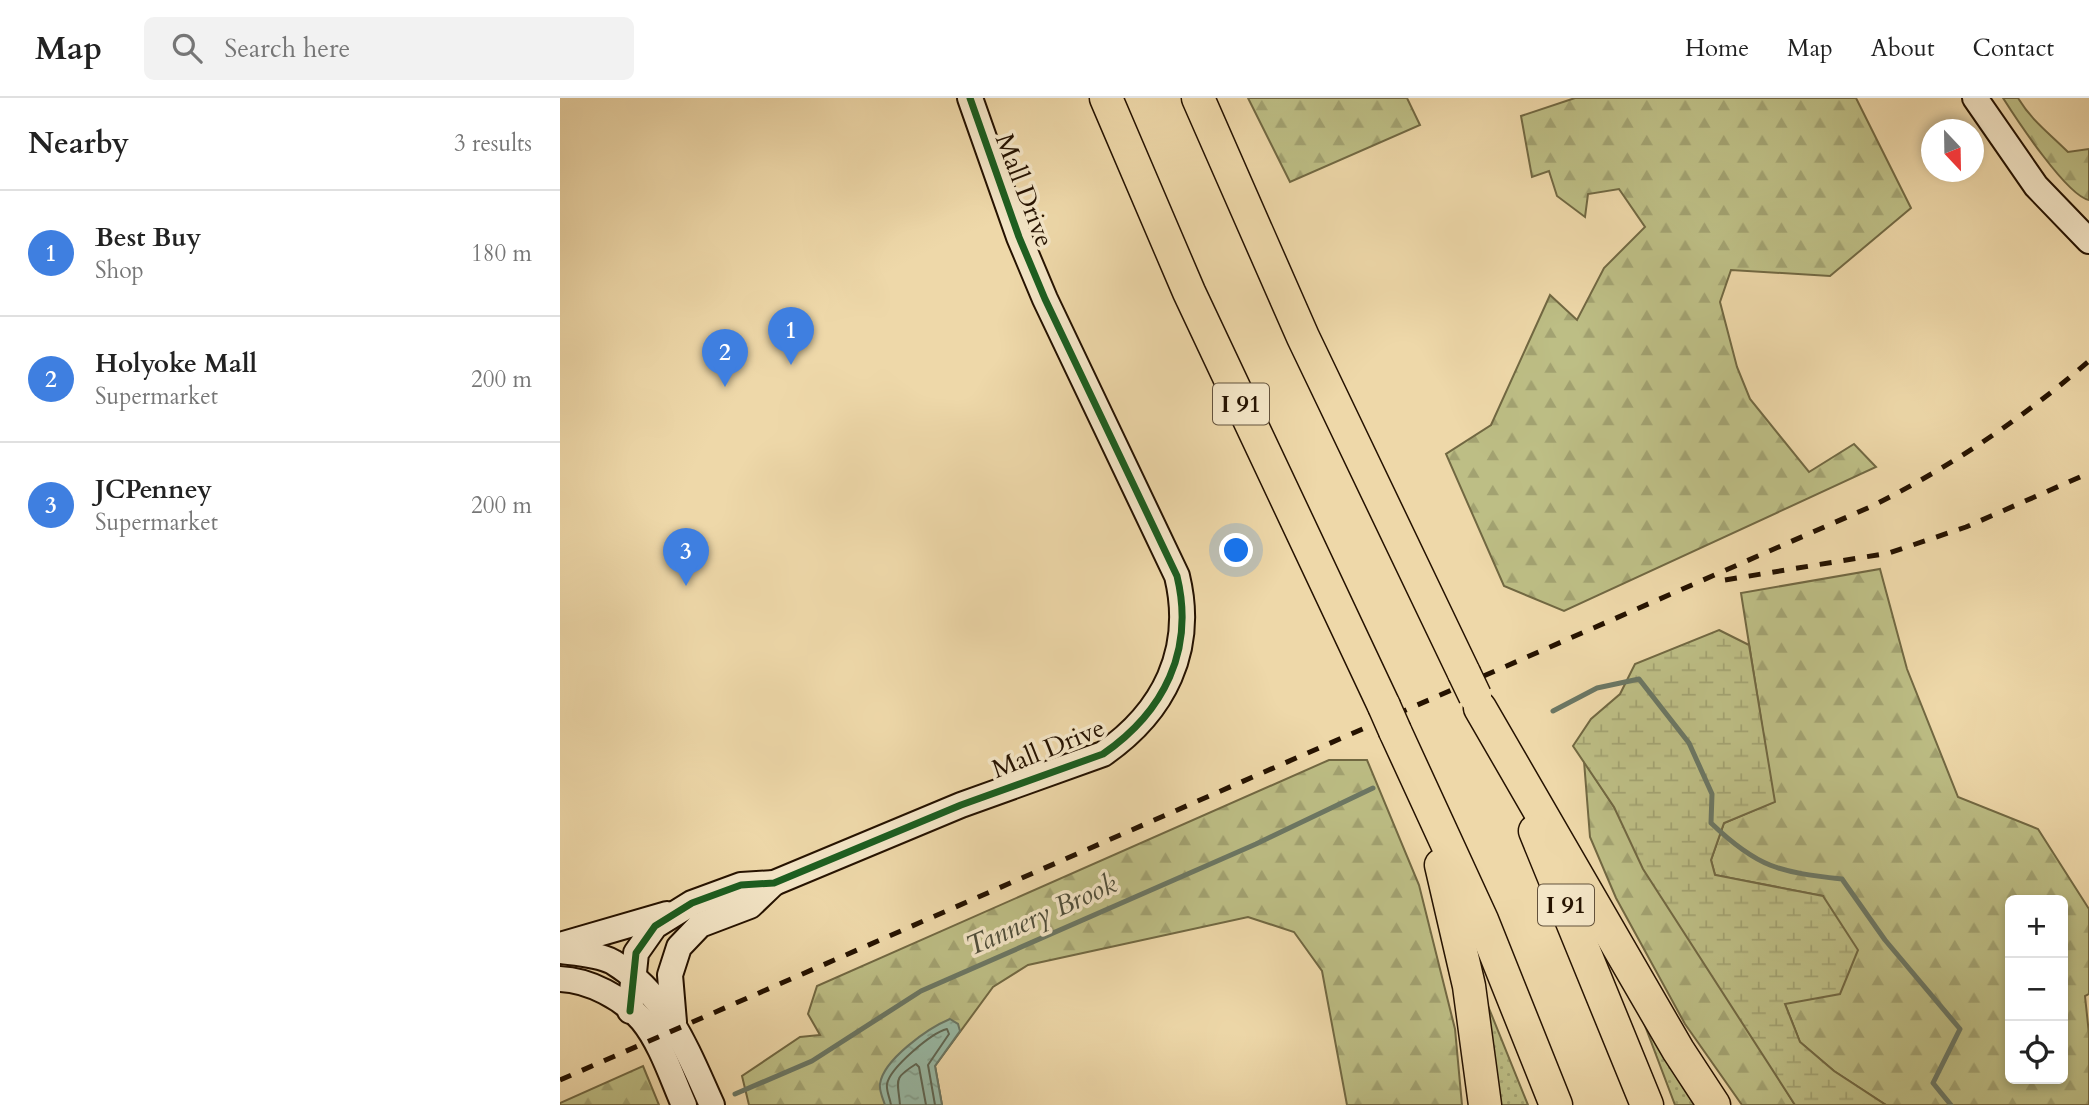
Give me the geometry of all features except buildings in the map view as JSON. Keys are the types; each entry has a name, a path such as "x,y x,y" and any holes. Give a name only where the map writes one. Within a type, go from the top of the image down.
{"highway":[{"name":"I 91","path":"1106,98 1189,292 1482,920 1556,1105"},
{"name":"I 91","path":"1198,98 1297,326 1473,692 1549,863 1647,1105"},
{"path":"1473,692 1673,1041 1714,1105"},
{"path":"1410,763 1462,950 1474,1013 1485,1105"}],"street":[{"name":"Mall Drive","path":"630,1011 636,953 640,944 655,926 677,910 741,885 774,883 961,805 1103,754 1120,742 1151,711 1167,688 1181,650 1182,596 1172,563 1153,532 1045,299 1019,237 970,98"},
{"path":"1975,98 2036,186 2089,241"},
{"name":"Mall Drive","path":"675,1022 671,1006 671,965 679,947 700,925 750,906 774,883"},
{"path":"560,945 677,910"},
{"path":"601,989 634,979 674,937 700,925"},
{"path":"560,951 612,962 660,1003 675,1022 712,1105"},
{"path":"560,979 582,981 601,989 642,1019 684,1105"}],"green space":[{"path":"1248,98 1407,98 1420,125 1290,182"},
{"path":"1575,98 1856,98 1911,208 1830,276 1731,270 1720,302 1737,367 1750,399 1809,472 1854,444 1876,467 1564,611 1504,586 1446,454 1491,425 1550,295 1577,320 1604,268 1645,227 1619,189 1588,194 1585,217 1557,196 1549,171 1532,177 1521,116"},
{"path":"2003,98 2018,98 2035,120 2068,152 2089,149 2089,200 2068,185 2056,172"},
{"path":"1880,569 1907,669 1958,797 2038,829 2089,909 2089,994 2085,996 2089,1034 2089,1105 1886,1105 1834,1071 1800,1042 1785,1004 1823,896 1715,875 1711,860 1724,823 1774,802 1741,593"},
{"path":"1719,630 1749,645 1775,802 1724,823 1711,860 1715,875 1823,896 1858,950 1840,994 1785,1004 1800,1042 1834,1071 1886,1105 1795,1105 1643,869 1614,807 1573,746 1591,719 1620,694 1635,664"},
{"path":"1329,760 1367,760 1419,885 1455,1029 1462,1105 1347,1105 1322,971 1294,932 1248,917 1028,965 993,987 935,1066 942,1105 749,1105 742,1076 800,1037 820,1035 808,1014 817,986"},
{"path":"1584,761 1795,1105 1742,1105 1685,1024 1616,898 1590,837"},
{"path":"1630,986 1705,1105 1675,1105"},
{"path":"1486,1001 1528,1105 1495,1105"},
{"path":"643,1066 659,1105 560,1105 560,1103"}],"water":[{"path":"950,1019 958,1024 960,1031 935,1066 942,1105 885,1105 880,1084 889,1065 919,1037"}],"waterway":[{"name":"Tannery Brook","path":"1553,711 1597,688 1639,679 1689,743 1712,794 1711,823 1742,850 1770,865 1802,874 1842,879 1885,940 1960,1029 1933,1083 1951,1105"},
{"name":"Tannery Brook","path":"735,1094 812,1061 921,991 1256,844 1373,788"}],"railway":[{"path":"560,1080 1870,507 1928,476 1984,441 2038,403 2089,361"},
{"path":"1725,580 1889,553 1966,527 2089,473"}],"cycle path":[{"path":"630,1011 636,953 655,926 692,903 741,885 774,883 961,805 1103,754 1143,719 1170,677 1178,654 1182,629 1177,576 1045,299 1019,237 970,98"}],"place":[{"name":"Best Buy","path":"791,365"},
{"name":"Holyoke Mall","path":"725,387"},
{"name":"JCPenney","path":"686,586"}]}
